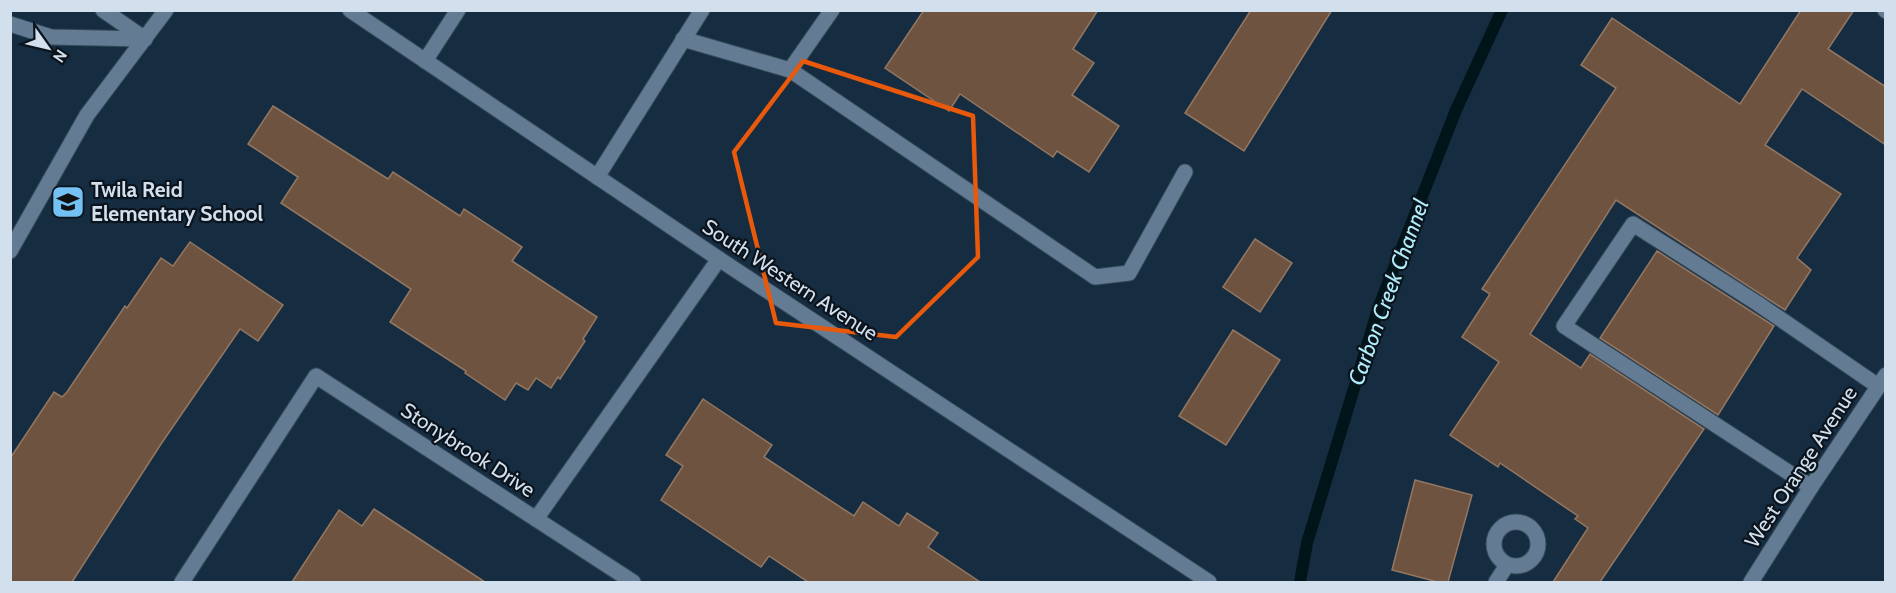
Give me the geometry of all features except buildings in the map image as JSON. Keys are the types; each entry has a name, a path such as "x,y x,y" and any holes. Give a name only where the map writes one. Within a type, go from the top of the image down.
{"street":[{"path":"103,10 145,39"},
{"path":"10,250 87,115 166,10"},
{"name":"South Western Avenue","path":"350,10 719,259 1209,582"},
{"path":"424,61 458,10"},
{"path":"597,177 702,10"},
{"path":"790,70 832,10"},
{"path":"10,24 51,37 145,39"},
{"path":"683,39 790,70 1095,277 1129,273 1185,172"},
{"path":"1811,488 1564,326 1633,224 1882,381"},
{"name":"Stonybrook Drive","path":"182,582 316,376 536,519 719,259"},
{"name":"West Orange Avenue","path":"1751,582 1882,381"},
{"path":"536,519 633,582"},
{"path":"1496,582 1507,565"}],"highlighted area":[{"path":"803,61 973,116 978,257 896,337 776,323 734,152"}],"waterway":[{"name":"Carbon Creek Channel","path":"1300,582 1307,543 1379,306 1456,110 1502,10"}],"place":[{"name":"Twila Reid Elementary School","path":"68,202"}]}
